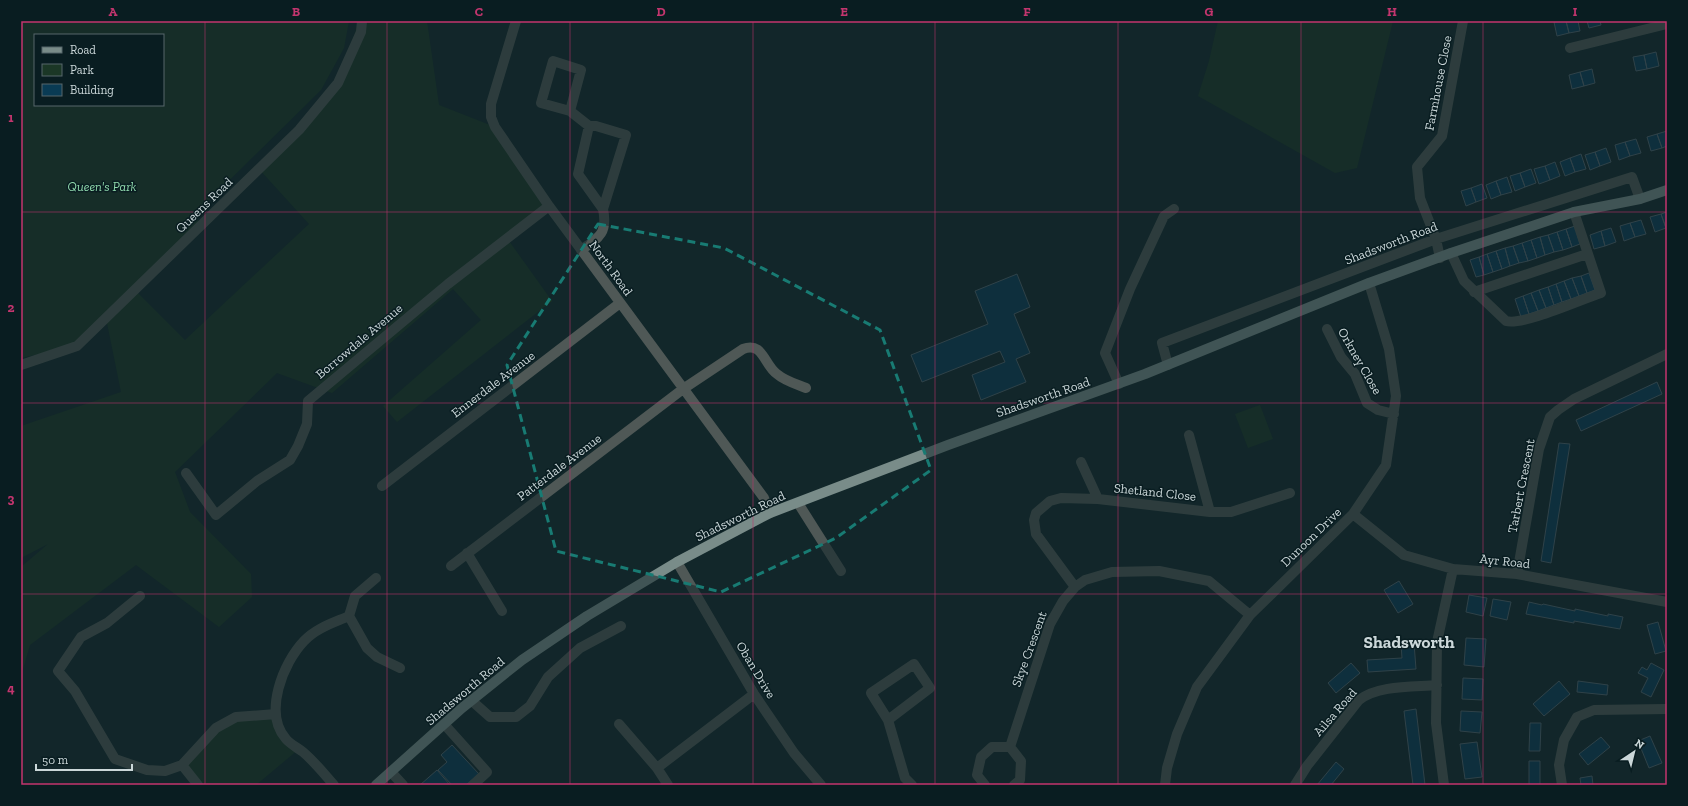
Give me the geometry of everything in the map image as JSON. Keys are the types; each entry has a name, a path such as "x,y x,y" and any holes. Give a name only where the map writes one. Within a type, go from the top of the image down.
{"main road":[{"name":"Shadsworth Road","path":"376,785 444,724 534,651 587,616 677,562 770,513 948,445 1119,384 1369,283 1440,258 1450,253 1574,212 1640,199 1667,190"}],"street":[{"name":"Queens Road","path":"21,365 77,346 299,130 338,83 361,32 362,21"},
{"name":"North Road","path":"516,21 491,104 491,117 495,127 549,206 764,498 770,513"},
{"name":"Farmhouse Close","path":"1440,258 1436,239 1420,198 1417,167 1442,136 1463,21"},
{"path":"1570,48 1667,24"},
{"path":"570,111 581,70 553,61 541,103 570,111 589,126 596,126 626,135 603,209"},
{"path":"581,250 603,233 605,221 603,209 578,174 589,126"},
{"name":"Shadsworth Road","path":"1168,365 1162,343 1436,239 1632,177 1640,199"},
{"name":"Borrowdale Avenue","path":"186,473 216,515 257,480 290,460 308,424 308,401 448,284 549,206"},
{"path":"1119,384 1105,353 1130,289 1164,216 1174,209"},
{"path":"1450,253 1464,282 1506,321 1511,322 1532,318 1601,293 1574,212"},
{"path":"1474,292 1587,254"},
{"name":"Dunoon Drive","path":"1165,785 1167,768 1177,734 1197,687 1250,615 1353,514 1386,465 1396,396 1389,349 1369,283"},
{"name":"Ennerdale Avenue","path":"382,486 620,303"},
{"name":"Orkney Close","path":"1327,329 1341,357 1355,374 1367,403 1378,410 1394,414"},
{"name":"Patterdale Avenue","path":"451,566 683,389 743,349 752,347 761,352 772,370 778,375 806,388"},
{"name":"Tarbert Crescent","path":"1517,574 1539,449 1550,417 1574,399 1667,354"},
{"name":"Shetland Close","path":"1189,435 1210,512"},
{"name":"Shetland Close","path":"1081,462 1098,499"},
{"name":"Shetland Close","path":"1075,587 1036,534 1034,520 1036,513 1056,499 1098,499 1210,512 1231,512 1290,493"},
{"path":"798,503 841,571"},
{"name":"Ayr Road","path":"1353,514 1404,555 1453,569 1517,574 1667,602"},
{"path":"467,553 502,611"},
{"name":"Oban Drive","path":"677,562 754,694 794,753 821,785"},
{"path":"1444,785 1436,723 1437,642 1453,569"},
{"name":"Skye Crescent","path":"1010,747 1050,624 1063,601 1075,587 1085,580 1112,572 1159,571 1209,580 1250,615"},
{"path":"376,578 355,596 349,616 367,648 377,657 400,668"},
{"path":"140,596 107,623 81,638 58,671 75,691 116,759 147,770 165,770 182,765 216,728 236,717 276,714"},
{"path":"334,785 313,761 286,739 276,714 276,704 282,678 292,658 304,641 321,628 349,616"},
{"path":"472,701 490,717 516,717 530,706 548,677 580,648 621,626"},
{"path":"888,720 930,688 914,664 871,693 888,720 905,778 912,785"},
{"name":"Ailsa Road","path":"1295,785 1307,766 1359,700 1366,694 1372,691 1437,685"},
{"path":"657,768 754,694"},
{"path":"1562,785 1559,765 1564,740 1577,718 1594,710 1667,709"},
{"path":"444,724 487,772 473,785"},
{"path":"619,724 657,768 668,785"},
{"path":"985,785 978,775 980,757 992,747 1010,747 1021,761 1020,783"},
{"path":"182,765 198,785"},
{"path":"391,772 403,785"}],"highlighted area":[{"path":"598,224 724,248 880,330 931,470 836,538 721,592 556,551 507,365"}],"green space":[{"name":"Queen's Park","path":"21,21 349,21 344,48 321,90 195,214 200,226 135,290 185,340 309,224 259,169 338,83 359,21 427,21 439,105 495,127 549,206 509,241 552,301 397,422 383,406 481,320 453,289 332,393 277,373 175,472 190,512 251,574 252,597 219,627 136,565 30,645 23,669 21,670 21,567 48,544 21,558 21,426 121,392 106,318 77,346 21,358"},
{"path":"1218,21 1393,21 1357,168 1335,173 1198,96 1209,61"},
{"path":"1260,405 1273,439 1248,448 1235,414"},
{"path":"276,714 286,739 299,749 256,785 198,785 182,765 213,732 237,717"}],"building":[{"path":"1566,21 1569,33 1557,36 1554,22"},
{"path":"1566,21 1578,21 1580,31 1569,33"},
{"path":"1587,21 1600,21 1601,25 1589,28"},
{"path":"1656,52 1659,66 1647,69 1644,55"},
{"path":"1644,55 1647,69 1636,71 1633,57"},
{"path":"1592,69 1595,83 1584,86 1580,72"},
{"path":"1580,72 1584,86 1572,89 1569,75"},
{"path":"1667,131 1667,146 1662,148 1657,134"},
{"path":"1657,134 1662,148 1651,151 1647,137"},
{"path":"1636,139 1641,153 1630,156 1625,142"},
{"path":"1625,142 1630,156 1619,160 1615,145"},
{"path":"1606,148 1611,162 1600,166 1595,152"},
{"path":"1595,152 1600,166 1590,170 1585,155"},
{"path":"1581,154 1586,169 1575,172 1570,158"},
{"path":"1570,158 1575,172 1565,176 1560,162"},
{"path":"1555,162 1560,176 1550,180 1545,166"},
{"path":"1545,166 1550,180 1539,184 1534,169"},
{"path":"1531,169 1536,183 1525,187 1520,173"},
{"path":"1520,173 1525,187 1515,191 1510,176"},
{"path":"1507,177 1512,192 1501,195 1496,181"},
{"path":"1496,181 1501,195 1491,199 1486,185"},
{"path":"1482,184 1487,198 1476,202 1471,188"},
{"path":"1471,188 1476,202 1466,206 1461,191"},
{"path":"1667,212 1667,228 1666,228 1661,214"},
{"path":"1661,214 1666,228 1655,232 1650,217"},
{"path":"1641,220 1646,234 1635,237 1630,223"},
{"path":"1630,223 1635,237 1624,241 1620,226"},
{"path":"1575,226 1580,244 1572,247 1566,229"},
{"path":"1611,228 1616,242 1605,246 1601,231"},
{"path":"1566,229 1572,247 1563,250 1557,232"},
{"path":"1601,231 1605,246 1594,249 1590,235"},
{"path":"1557,232 1563,250 1554,252 1548,235"},
{"path":"1548,235 1554,252 1545,255 1540,237"},
{"path":"1540,237 1545,255 1537,258 1531,240"},
{"path":"1531,240 1537,258 1528,261 1522,243"},
{"path":"1522,243 1528,261 1519,263 1513,246"},
{"path":"1513,246 1519,263 1510,266 1505,248"},
{"path":"1505,248 1510,266 1502,269 1496,251"},
{"path":"1496,251 1502,269 1493,272 1487,254"},
{"path":"1487,254 1493,272 1484,275 1479,257"},
{"path":"1479,257 1484,275 1476,277 1470,260"},
{"path":"1589,273 1595,290 1587,293 1581,276"},
{"path":"1017,274 1030,307 1014,314 1030,353 1016,359 1026,382 981,400 972,375 1005,362 1000,351 922,382 911,355 988,324 975,291"},
{"path":"1581,276 1587,293 1579,296 1572,278"},
{"path":"1572,278 1579,296 1571,299 1564,281"},
{"path":"1564,281 1571,299 1562,302 1556,284"},
{"path":"1556,284 1562,302 1554,305 1548,287"},
{"path":"1548,287 1554,305 1546,308 1539,290"},
{"path":"1539,290 1546,308 1538,311 1531,293"},
{"path":"1531,293 1538,311 1529,314 1523,296"},
{"path":"1523,296 1529,314 1521,317 1515,299"},
{"path":"1657,382 1662,394 1581,431 1576,420"},
{"path":"1559,443 1570,444 1551,563 1541,561"},
{"path":"1399,581 1413,604 1398,613 1384,590"},
{"path":"1469,595 1487,598 1483,616 1466,612"},
{"path":"1493,599 1511,602 1507,620 1490,616"},
{"path":"1529,602 1575,611 1575,609 1608,616 1608,614 1623,617 1620,629 1574,621 1574,623 1526,614"},
{"path":"1658,622 1666,651 1655,654 1647,625"},
{"path":"1466,638 1486,639 1484,667 1464,665"},
{"path":"1414,643 1416,669 1368,672 1367,660 1402,658 1401,644"},
{"path":"1351,663 1360,673 1336,693 1328,683"},
{"path":"1651,663 1664,670 1651,697 1641,692 1648,678 1638,673 1642,667 1647,670"},
{"path":"1463,678 1483,679 1482,700 1462,699"},
{"path":"1559,681 1570,694 1544,716 1533,704"},
{"path":"1578,681 1608,685 1607,695 1577,692"},
{"path":"1416,709 1425,785 1413,785 1404,711"},
{"path":"1461,711 1482,712 1480,733 1460,731"},
{"path":"1530,723 1541,723 1540,751 1529,751"},
{"path":"1650,736 1662,763 1649,768 1638,741"},
{"path":"1601,737 1610,747 1588,765 1579,754"},
{"path":"1477,742 1482,777 1465,779 1460,744"},
{"path":"452,745 479,774 466,785 452,785 438,770 447,762 441,755"},
{"path":"1529,761 1540,761 1540,785 1529,785"},
{"path":"1336,762 1344,769 1331,785 1317,785"},
{"path":"437,770 450,785 420,785"},
{"path":"1592,776 1593,785 1581,785 1580,778"}],"district":[{"name":"Shadsworth","path":"1409,642"}]}
